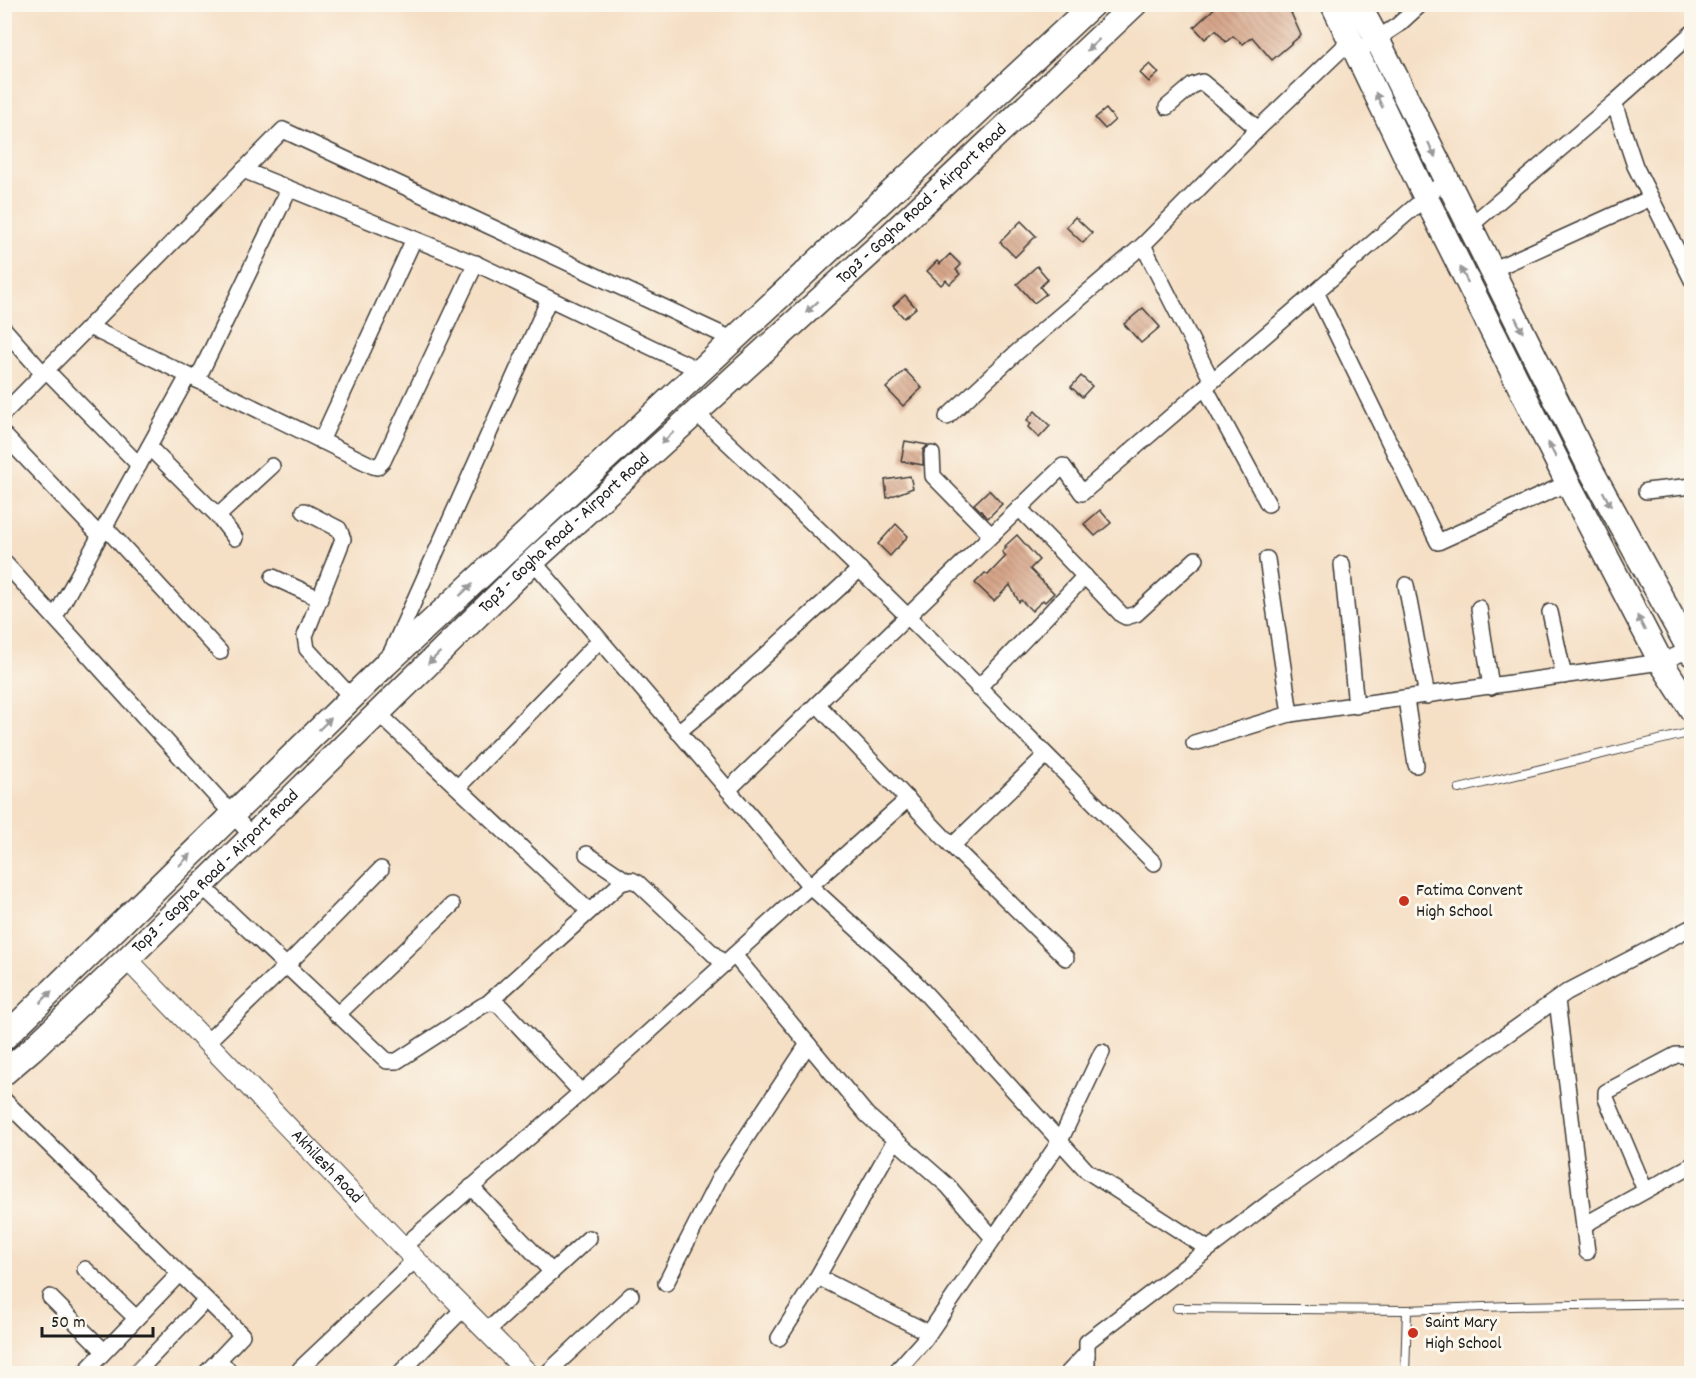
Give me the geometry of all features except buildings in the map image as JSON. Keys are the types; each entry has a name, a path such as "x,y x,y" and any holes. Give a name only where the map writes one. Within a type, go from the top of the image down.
{"main road":[{"name":"Top3 - Gogha Road - Airport Road","path":"4,1038 385,665 1094,4"},
{"path":"1334,4 1426,198 1568,483 1661,662 1692,710"},
{"path":"1358,4 1592,472 1690,652"},
{"name":"Top3 - Gogha Road - Airport Road","path":"4,1073 33,1049 127,959 533,561 883,242 1127,12"}],"street":[{"path":"1094,4 1127,12"},
{"path":"948,417 1016,353 1143,246 1258,129 1354,46 1377,39 1398,25 1421,4"},
{"path":"1470,226 1692,33"},
{"path":"1167,107 1193,85 1202,82 1258,129"},
{"path":"1614,103 1635,166 1692,280"},
{"path":"4,413 283,130 734,340"},
{"path":"243,170 476,263 700,370"},
{"path":"728,790 1063,466 1082,493 1447,179"},
{"path":"55,617 149,447 193,378 290,189"},
{"path":"1492,270 1651,198"},
{"path":"321,441 414,239"},
{"path":"1143,246 1268,504"},
{"path":"89,327 373,466 380,465 476,263"},
{"path":"1316,292 1438,542 1568,483"},
{"path":"385,665 549,299"},
{"path":"4,329 139,465"},
{"path":"695,412 908,615 1154,863"},
{"path":"4,435 220,652"},
{"path":"149,447 218,516 235,538"},
{"path":"932,454 933,476 991,536"},
{"path":"218,516 273,466"},
{"path":"1646,490 1692,486"},
{"path":"1019,508 1122,615 1131,617 1196,559"},
{"path":"304,512 339,530 343,539 305,636 305,643 307,649 352,698"},
{"path":"1267,559 1290,714"},
{"path":"533,561 810,885 915,982 1088,1171 1208,1250"},
{"path":"4,562 252,836"},
{"path":"1342,564 1356,706"},
{"path":"678,732 717,700 860,569"},
{"path":"978,688 1085,576"},
{"path":"273,577 320,598"},
{"path":"1406,585 1427,696"},
{"path":"1479,608 1491,687"},
{"path":"1550,612 1564,676"},
{"path":"458,788 600,640"},
{"path":"1194,743 1290,714 1661,662 1690,652"},
{"path":"1406,699 1416,765"},
{"path":"817,704 952,846 1066,958"},
{"path":"378,713 589,911"},
{"path":"952,846 1046,754"},
{"path":"300,1369 471,1187 581,1092 908,799"},
{"path":"587,854 627,880 638,883 729,959 808,1044 867,1115 948,1186 993,1238"},
{"path":"206,1043 286,966 381,869"},
{"path":"201,885 382,1058 392,1063 488,1003 621,882 627,880"},
{"path":"337,1015 452,904"},
{"path":"1087,1374 1087,1342 1278,1196 1567,992 1692,927"},
{"name":"Akhilesh Road","path":"127,959 524,1372"},
{"path":"1557,1000 1587,1252"},
{"path":"488,1003 495,1003 501,1007 581,1092"},
{"path":"666,1283 720,1177 808,1044"},
{"path":"894,1374 929,1333 1060,1141 1102,1052"},
{"path":"1645,1190 1606,1098 1606,1092 1676,1055 1685,1055 1692,1062"},
{"path":"4,1100 242,1335 205,1374"},
{"path":"779,1338 818,1277 895,1140"},
{"path":"1584,1225 1692,1165"},
{"path":"471,1187 552,1272"},
{"path":"487,1331 589,1238"},
{"path":"85,1269 136,1318"},
{"path":"83,1374 179,1274"},
{"path":"818,1277 929,1333"},
{"path":"546,1374 631,1294"},
{"path":"50,1297 104,1351"},
{"path":"135,1374 206,1300"},
{"path":"399,1374 464,1308"},
{"path":"1067,1374 1087,1353"},
{"path":"219,1360 232,1374"}],"lane":[{"path":"1459,789 1692,732"},
{"path":"1177,1308 1407,1310 1692,1303"},
{"path":"1405,1374 1407,1310"}],"place":[{"name":"Fatima Convent High School","path":"1404,901"},
{"name":"Saint Mary High School","path":"1413,1333"}]}
